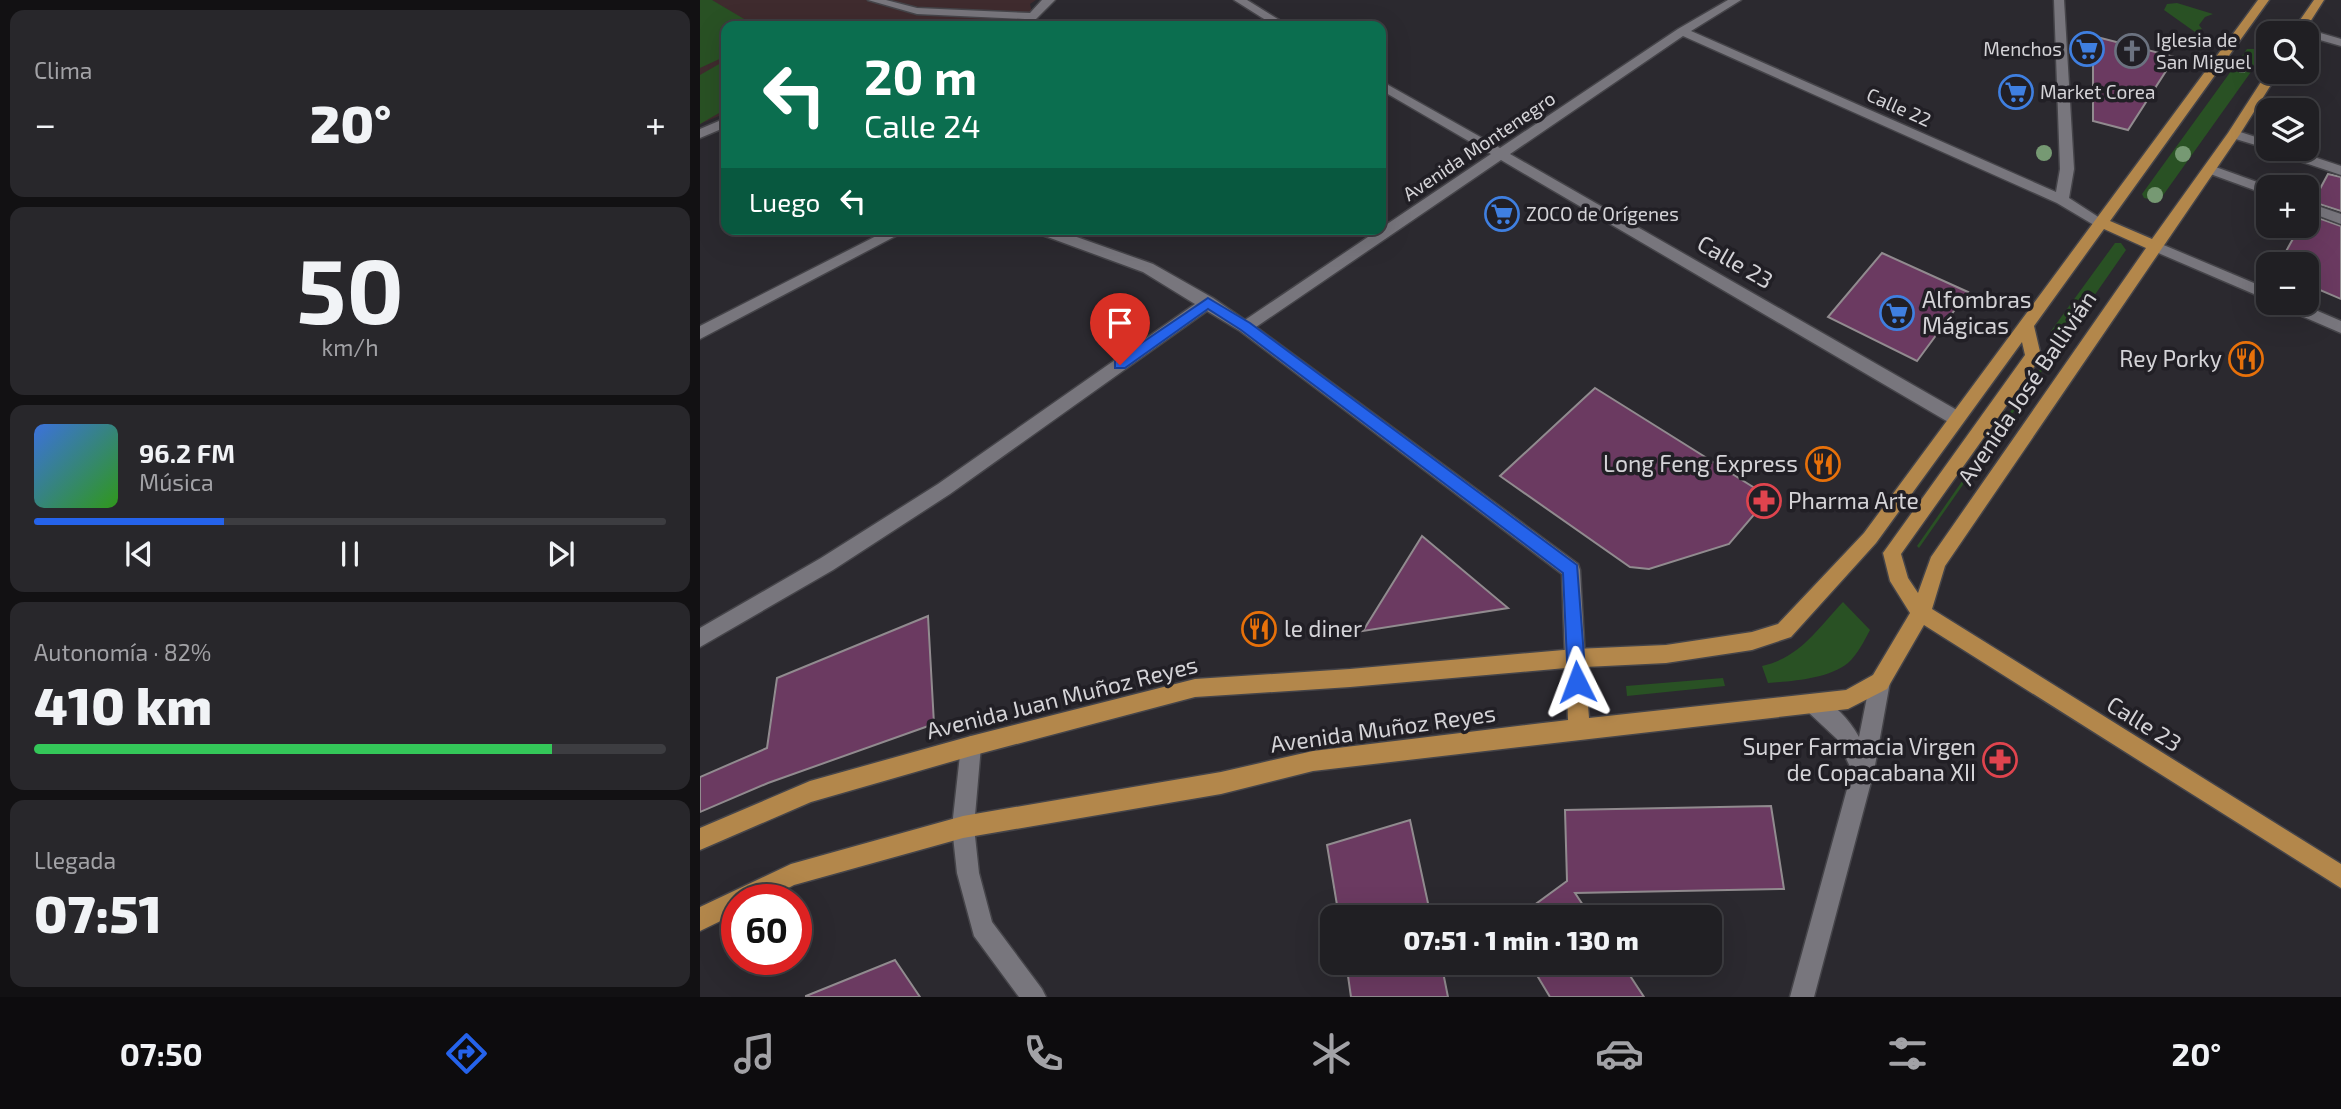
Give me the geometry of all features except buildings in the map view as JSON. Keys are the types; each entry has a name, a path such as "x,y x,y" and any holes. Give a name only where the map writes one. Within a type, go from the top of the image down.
{"main road":[{"name":"Avenida José Ballivián","path":"1575,658 1666,654 1752,641 1783,631 1870,538 2264,0"},
{"path":"2305,21 2319,0"},
{"name":"Avenida José Ballivián","path":"1880,682 1922,613 1937,563 2234,134 2265,84"},
{"path":"2099,222 2154,246"},
{"path":"1922,613 1899,581 1892,553 2033,356 2026,324"},
{"name":"Calle 23","path":"1922,613 2341,877"},
{"path":"1575,658 1579,730"},
{"name":"Avenida Juan Muñoz Reyes","path":"700,839 810,792 971,746 1195,688 1350,678 1575,658"},
{"path":"1814,704 1848,699 1880,682"},
{"name":"Avenida Muñoz Reyes","path":"963,827 1221,783 1313,761 1814,704"},
{"path":"773,884 792,875 963,827"},
{"path":"700,919 721,908"}],"street":[{"path":"873,0 918,11 1030,21 1050,0"},
{"path":"1239,0 1275,21"},
{"name":"Avenida Montenegro","path":"1386,232 1682,31 1736,0"},
{"path":"2059,0 2067,169 2062,200"},
{"name":"Calle 22","path":"1682,31 2062,200 2099,222"},
{"path":"2319,37 2341,43"},
{"name":"Calle 23","path":"1386,88 1956,418"},
{"path":"700,134 721,124"},
{"path":"2234,134 2256,141"},
{"path":"2312,161 2341,171"},
{"path":"2210,169 2256,186"},
{"path":"2319,211 2341,219"},
{"path":"700,334 890,235"},
{"path":"1056,235 1148,268 1208,302 1571,570 1575,658"},
{"name":"Avenida Montenegro","path":"1245,327 1381,235"},
{"path":"2154,246 2256,290"},
{"path":"700,638 827,564 944,489 1208,302"},
{"path":"2314,315 2341,327"},
{"path":"1802,997 1863,771 1880,682"},
{"path":"1814,704 1846,732 1857,748 1863,771"},
{"path":"971,746 963,827 968,873 982,928 1034,997"}],"shaded area":[{"path":"700,0 1036,0 1030,4 1033,16 1022,21 721,21 721,115 700,124"}],"green space":[{"path":"700,0 712,0 748,21 721,21 721,58 700,68"},
{"path":"2177,3 2213,14 2205,17 2199,25 2202,29 2195,32 2164,10 2167,4"},
{"path":"2247,49 2256,49 2256,65 2159,201 2144,198 2142,194"},
{"path":"721,63 721,112 700,124 700,75"},
{"path":"2115,243 2121,243 2126,250 1919,548 1917,546 2052,352 2051,331"},
{"path":"1843,602 1870,630 1852,659 1831,673 1768,683 1762,666 1776,662 1798,649"},
{"path":"1723,678 1725,686 1627,696 1626,686"}],"place":[{"name":"Menchos","path":"2087,49"},
{"name":"Iglesia de San Miguel","path":"2132,51"},
{"name":"Market Corea","path":"2016,92"},
{"name":"ZOCO de Orígenes","path":"1502,214"},
{"name":"Alfombras Mágicas","path":"1897,313"},
{"name":"Rey Porky","path":"2246,359"},
{"name":"Long Feng Express","path":"1823,464"},
{"name":"Pharma Arte","path":"1764,501"},
{"name":"le diner","path":"1259,629"},
{"name":"Super Farmacia Virgen de Copacabana XII","path":"2000,760"}],"route":[{"path":"1120,365 1208,302 1245,327 1571,570 1577,682"}]}
